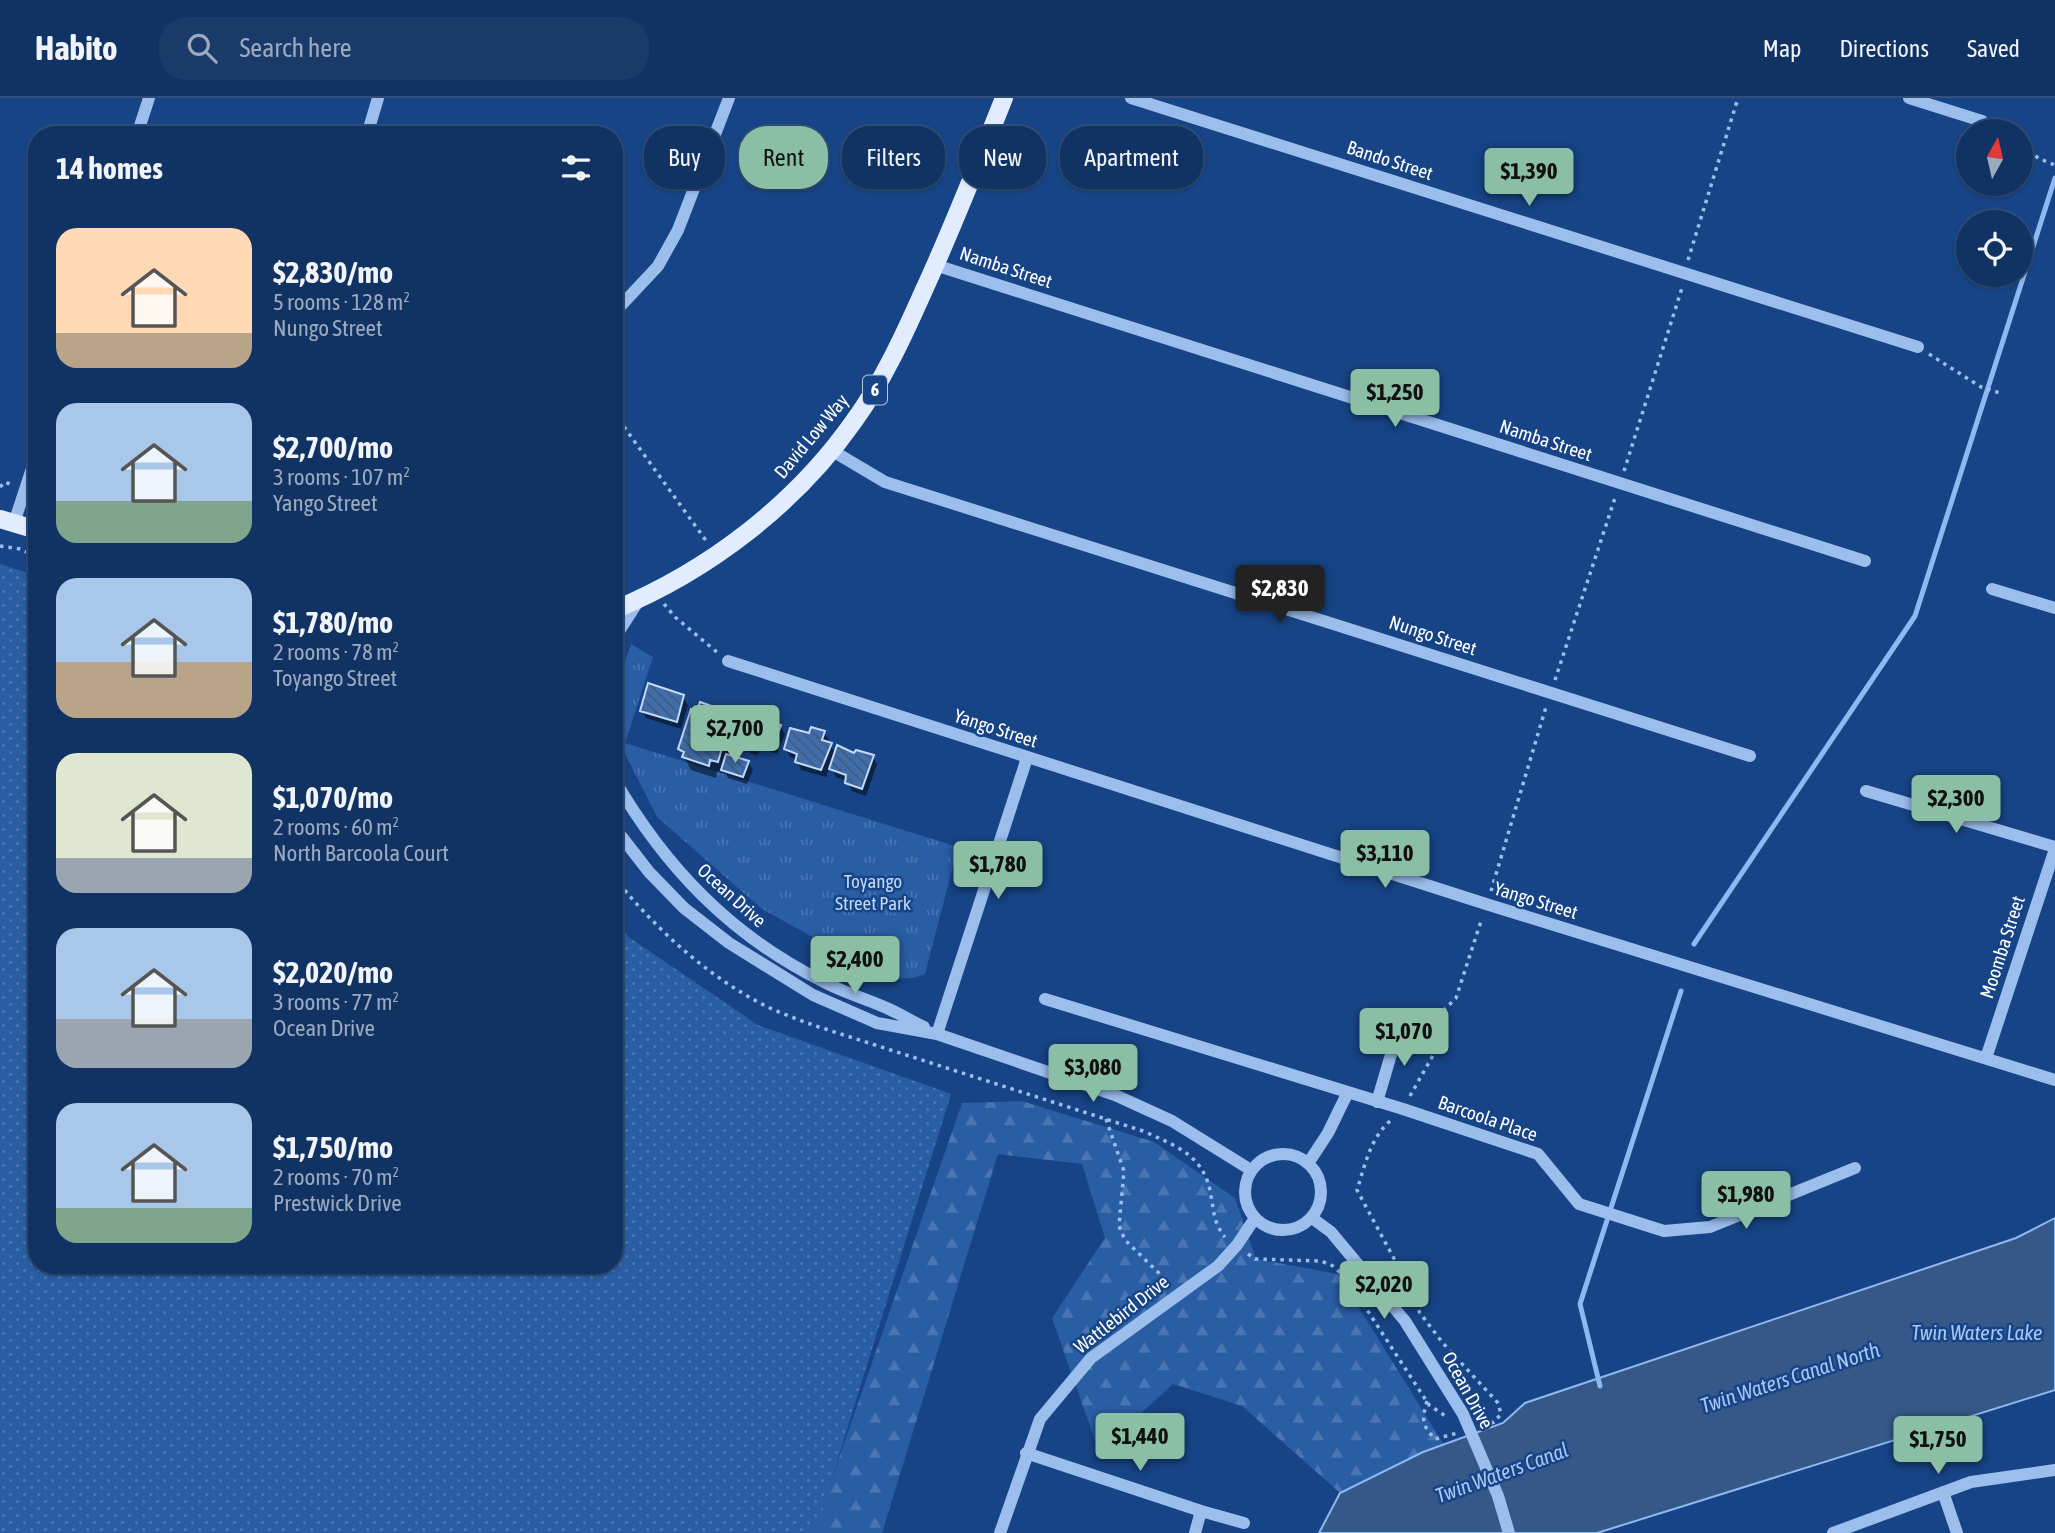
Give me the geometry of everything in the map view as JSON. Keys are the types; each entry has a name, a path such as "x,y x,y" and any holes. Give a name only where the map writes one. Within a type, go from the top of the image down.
{"main road":[{"name":"David Low Way","path":"623,606 647,596 718,556 778,506 853,423 880,380 935,265 1004,98"},
{"path":"7,521 28,527"}],"street":[{"path":"140,126 149,98"},
{"path":"370,126 379,98"},
{"path":"623,304 658,267 678,230 729,98"},
{"name":"Bando Street","path":"1131,98 1918,347"},
{"path":"1909,98 1976,119"},
{"name":"Namba Street","path":"935,265 1865,561"},
{"name":"Nungo Street","path":"831,450 885,481 1750,756"},
{"path":"7,521 28,473"},
{"path":"1992,589 2055,608"},
{"path":"623,627 647,596"},
{"name":"Yango Street","path":"728,661 1486,904 2055,1080"},
{"path":"937,1034 1027,758"},
{"path":"1866,791 2055,848"},
{"name":"Ocean Drive","path":"623,794 665,856 718,912 754,940 820,980 891,1010 937,1034"},
{"name":"Ocean Drive","path":"623,839 649,872 684,908 729,943 813,995 877,1023 937,1034 1115,1095 1172,1121 1251,1170"},
{"name":"Moomba Street","path":"1986,1058 2055,848"},
{"name":"Barcoola Place","path":"1045,999 1347,1094 1403,1109 1538,1154 1580,1205 1664,1231 1710,1227 1855,1168"},
{"path":"1377,1102 1400,1024"},
{"path":"1309,1162 1328,1133 1347,1094"},
{"path":"1285,1153 1309,1162 1317,1172 1321,1184 1319,1208 1302,1226 1290,1230 1265,1226 1248,1208 1246,1182 1251,1170 1272,1154 1285,1153"},
{"name":"Wattlebird Drive","path":"1000,1533 1026,1452 1040,1419 1091,1358 1218,1266 1237,1245 1255,1218"},
{"name":"Ocean Drive","path":"1312,1218 1331,1232 1405,1321 1463,1414 1497,1496 1509,1533"},
{"path":"1026,1452 1244,1523"},
{"path":"1833,1533 1971,1482 2055,1470"},
{"path":"1943,1492 1958,1533"},
{"path":"1195,1533 1201,1511"}],"path":[{"path":"1470,1430 1494,1422 1501,1414 1498,1403 1420,1313 1357,1190 1372,1143 1381,1129 1403,1109 1440,1043 1443,1011 1456,998 1686,275 1688,258 1738,98"},
{"path":"2034,155 2055,165"},
{"path":"1918,347 1981,387 2000,393"},
{"path":"623,426 718,556"},
{"path":"0,486 5,482 12,485"},
{"path":"0,546 28,553"},
{"path":"647,596 728,661"},
{"path":"623,887 656,924 692,956 737,989 773,1009 819,1027 1143,1131 1187,1153 1200,1165 1209,1182 1214,1222 1223,1236 1255,1259 1321,1261 1333,1266 1347,1279 1427,1401 1446,1416 1451,1425"},
{"path":"1106,1119 1124,1171 1119,1226 1125,1240 1180,1293"},
{"path":"1427,1401 1422,1420 1435,1439 1458,1433"}],"green space":[{"path":"0,564 28,573 28,1274 623,1274 623,930 627,936 758,1025 951,1094 815,1533 0,1533"},
{"name":"Toyango Street Park","path":"631,644 653,657 625,743 958,847 925,974 913,978 888,979 762,909 657,817 623,750 623,667"},
{"path":"1022,1101 1154,1142 1235,1198 1256,1259 1338,1274 1444,1445 1423,1452 1340,1493 1242,1406 1173,1384 1099,1452 1052,1318 1105,1238 1082,1164 998,1154 882,1533 813,1533 962,1103"}],"water":[{"name":"Twin Waters Lake","path":"2055,1218 2055,1390 1597,1533 1319,1533 1340,1493 1423,1452 1503,1423 1525,1403 2016,1238"}],"building":[{"path":"648,683 684,695 677,722 640,711"},
{"path":"700,702 726,711 724,719 730,721 718,762 710,760 709,766 682,757 684,752 678,749 691,709 697,711"},
{"path":"743,716 758,721 759,717 781,725 773,747 756,741 753,747 735,742"},
{"path":"811,727 825,731 822,740 832,743 821,770 795,762 797,754 784,749 790,728 809,733"},
{"path":"837,745 854,753 856,750 874,755 862,789 845,783 846,775 829,769"},
{"path":"726,754 749,761 743,777 721,770"}],"waterway":[{"path":"1694,944 1915,616 2055,178"},
{"path":"1600,1386 1580,1304 1681,991"}],"water label":[{"name":"Twin Waters Canal North","path":"1790,1378"},
{"name":"Twin Waters Canal","path":"1502,1473"}]}
